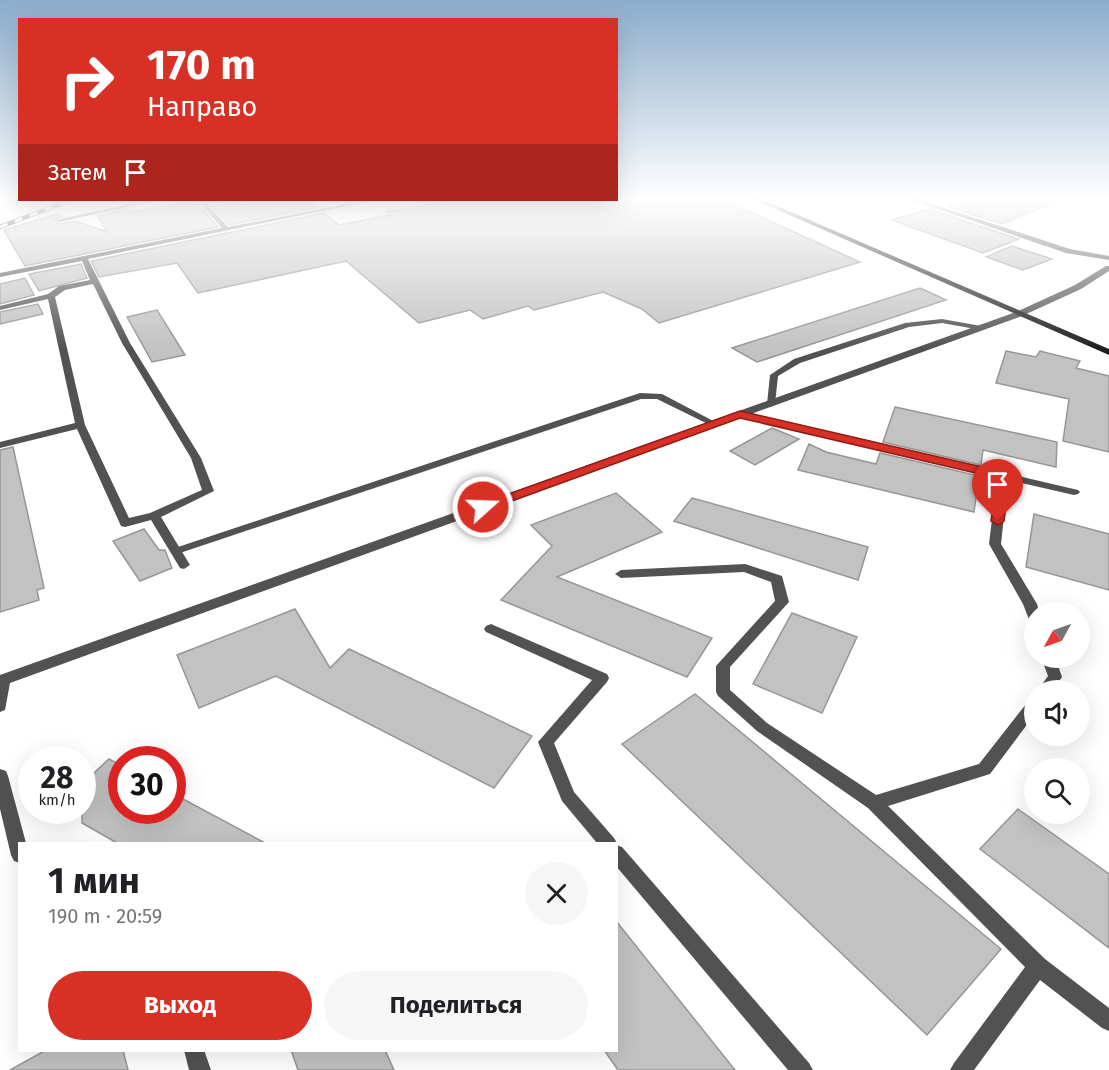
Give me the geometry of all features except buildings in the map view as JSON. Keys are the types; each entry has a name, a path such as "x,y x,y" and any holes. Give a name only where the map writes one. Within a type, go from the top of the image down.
{"main road":[{"path":"870,249 1109,352"}],"street":[{"path":"0,275 127,249"},
{"path":"1063,249 1109,258"},
{"path":"51,296 80,425 125,523 154,516 208,491 196,458 126,343 84,258"},
{"path":"0,706 1,681 1019,314 1077,287 1109,268"},
{"path":"0,308 51,296 62,288 95,281"},
{"path":"740,415 1074,492"},
{"path":"0,445 80,425"},
{"path":"1003,476 995,544 1029,602"},
{"path":"154,516 184,565"},
{"path":"621,574 745,568 777,579 782,602 723,666 723,692 762,727 874,804 1038,966 1109,1021"},
{"path":"491,629 602,678 546,742 568,796 607,842"},
{"path":"874,804 984,769 1024,717"},
{"path":"0,776 18,847"},
{"path":"618,856 802,1070"},
{"path":"961,1070 1038,966"},
{"path":"195,1052 200,1070"}],"lane":[{"path":"771,404 774,375 797,361 908,325 942,321 981,328"},
{"path":"176,552 640,396 658,396 714,424"}],"route":[{"path":"483,507 740,415 1003,476 998,521"}]}
